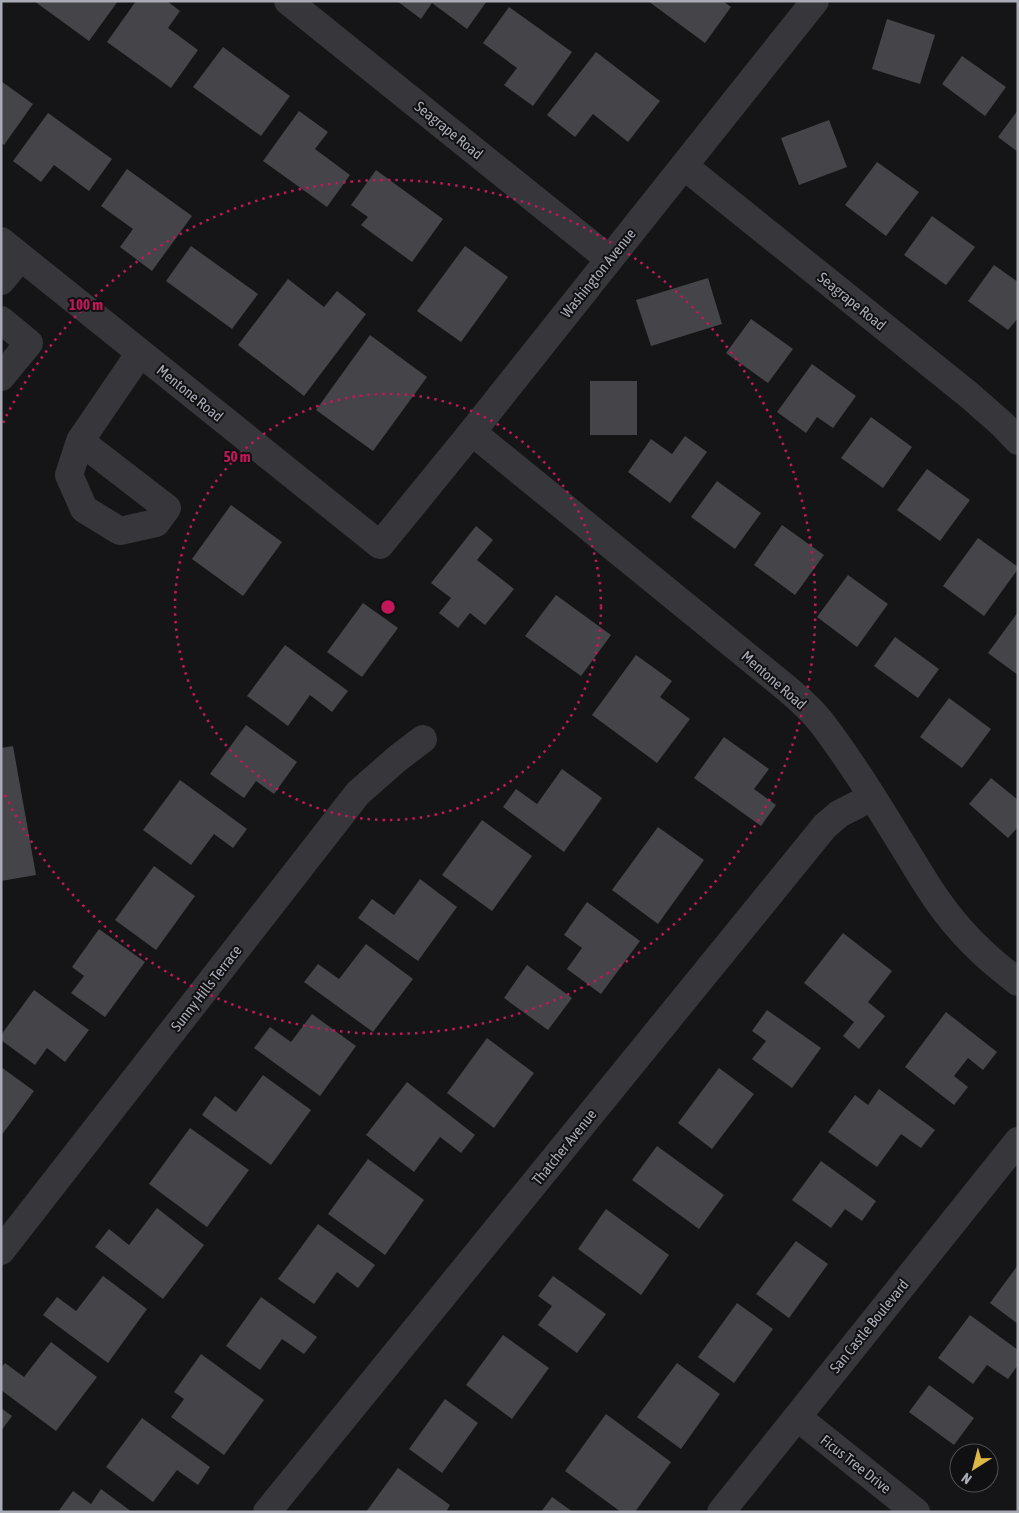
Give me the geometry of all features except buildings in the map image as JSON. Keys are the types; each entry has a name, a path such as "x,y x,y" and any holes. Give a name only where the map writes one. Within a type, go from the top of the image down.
{"street":[{"name":"Seagrape Road","path":"288,1 609,259"},
{"name":"Washington Avenue","path":"380,545 815,1"},
{"name":"Seagrape Road","path":"684,166 969,396 1002,424 1018,441"},
{"path":"1,281 11,249"},
{"name":"Mentone Road","path":"11,249 380,545"},
{"path":"1,320 29,343 1,377"},
{"path":"80,441 140,353"},
{"name":"Mentone Road","path":"472,432 792,693 820,721 872,797 929,889 959,929 992,962 1018,982"},
{"name":"Sunny Hills Terrace","path":"1,1251 358,794 423,738"},
{"name":"Thatcher Avenue","path":"267,1512 825,826 839,814 872,797"},
{"name":"San Castle Boulevard","path":"721,1512 1018,1141"},
{"name":"Ficus Tree Drive","path":"797,1417 916,1512"}]}
